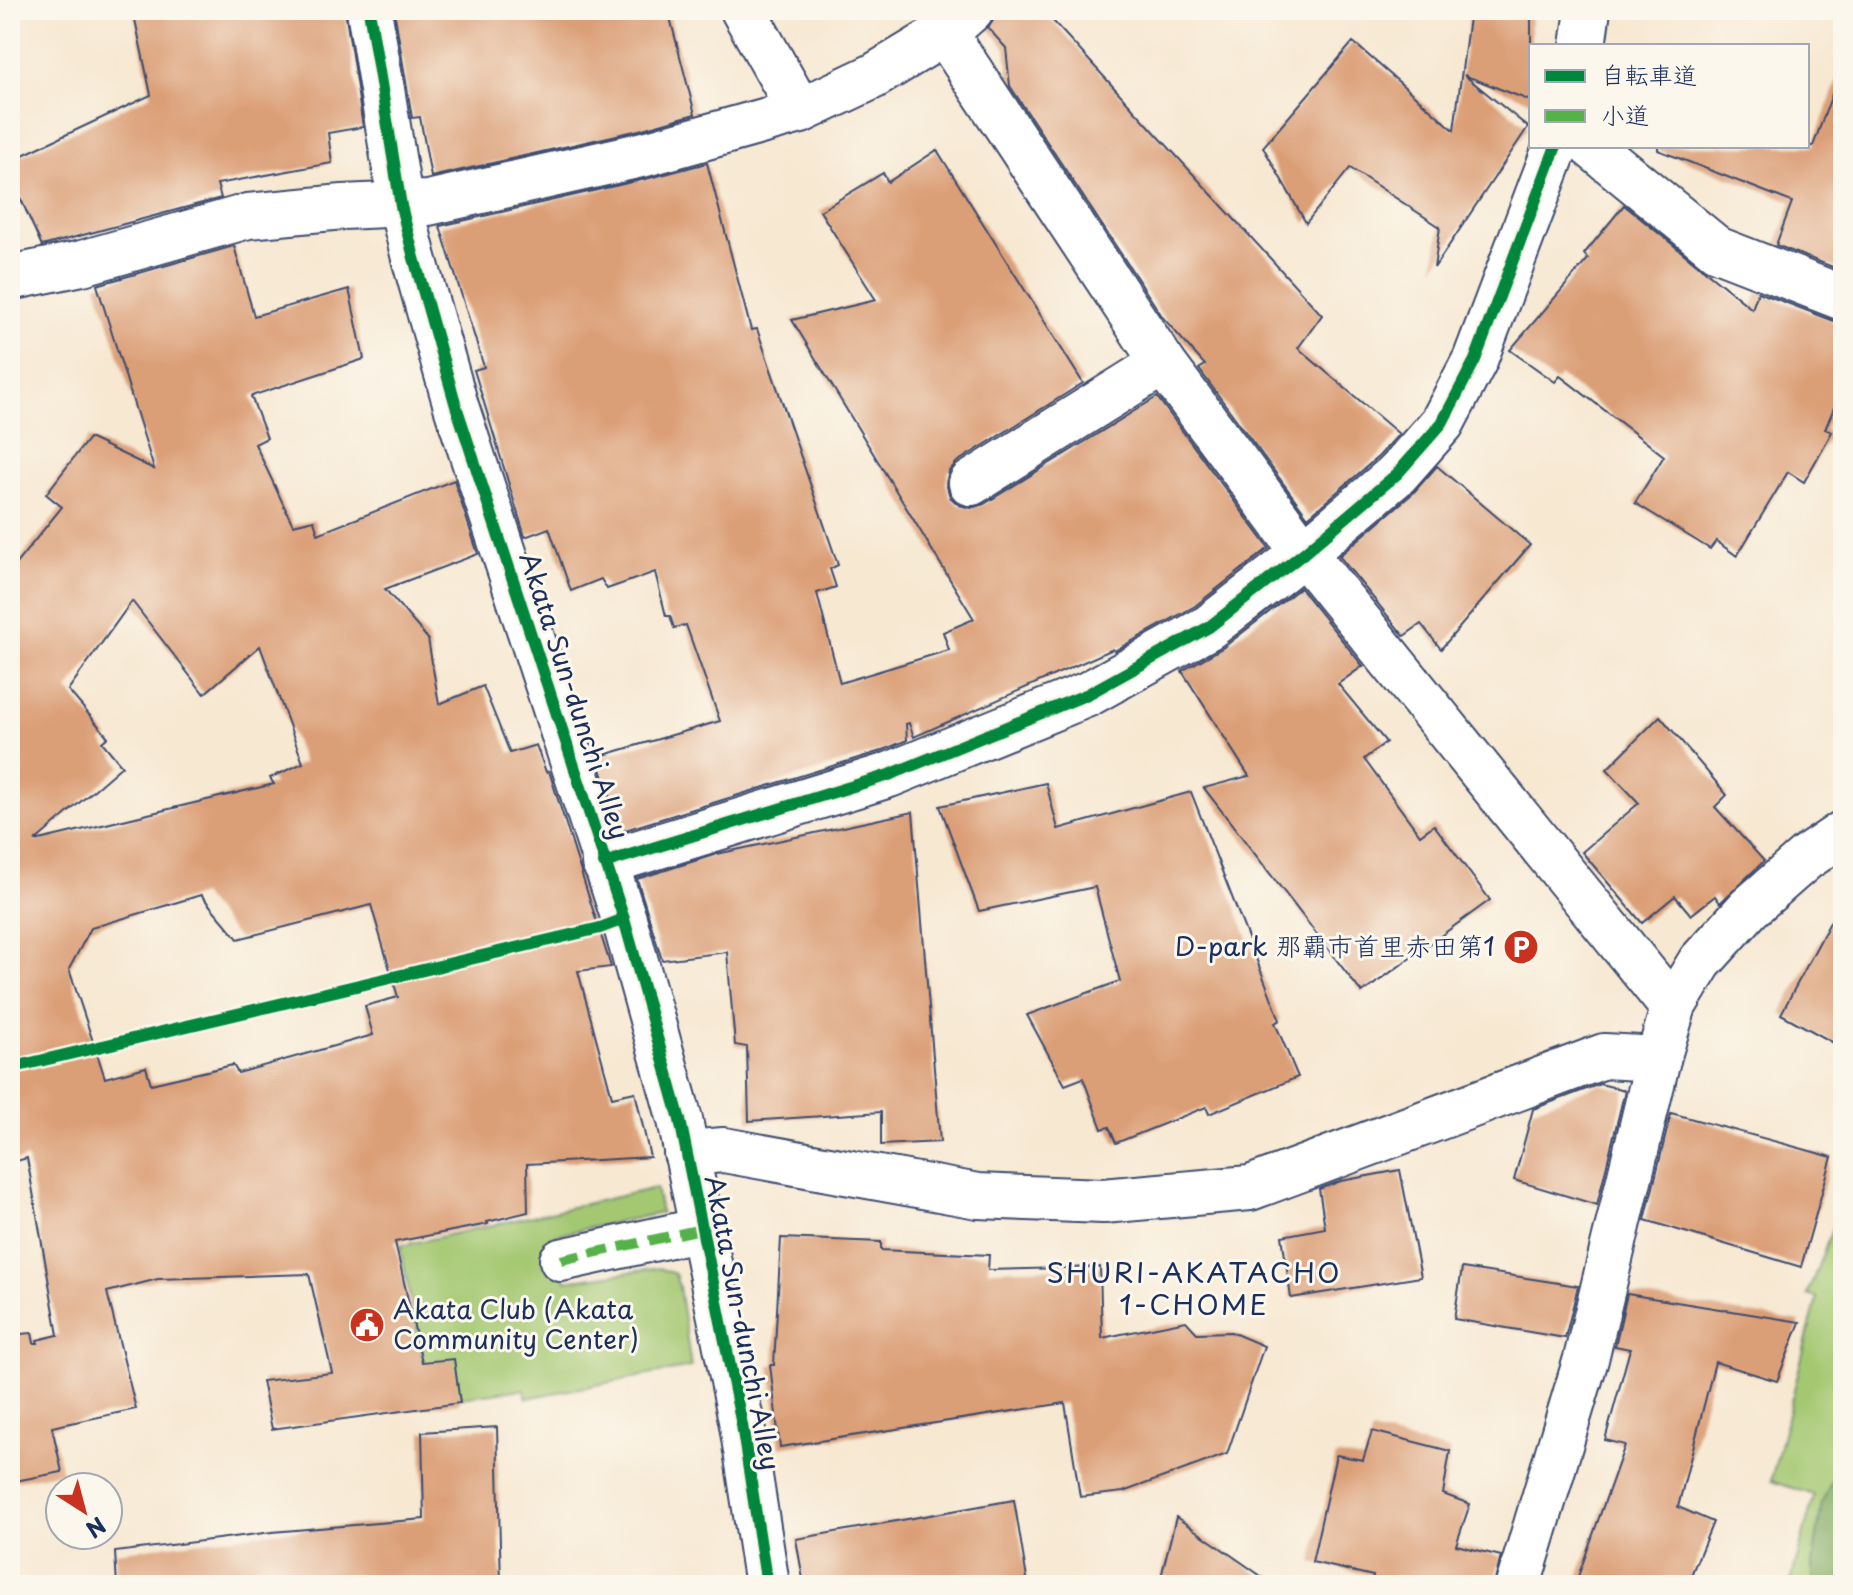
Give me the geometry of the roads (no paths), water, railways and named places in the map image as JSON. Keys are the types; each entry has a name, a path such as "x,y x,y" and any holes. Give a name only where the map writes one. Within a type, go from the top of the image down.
{"street":[{"name":"Akata Sun-dunchi Alley","path":"369,10 401,206 456,406 624,919 680,1120 742,1425 767,1585"},
{"path":"743,10 800,111"},
{"path":"1583,44 1588,10"},
{"path":"10,278 82,263 248,216 428,203 645,154 800,111 874,76 958,21 1163,363 1304,553 1664,997 1674,1005"},
{"path":"604,863 889,775 1088,694 1209,627 1304,553 1397,474 1442,423 1475,360 1555,148"},
{"path":"1593,148 1717,249 1843,298"},
{"path":"971,483 1163,363"},
{"path":"1518,1585 1586,1359 1658,1059 1674,1005 1700,962 1749,908 1806,858 1843,833"},
{"path":"686,1153 724,1150 978,1196 1103,1201 1205,1194 1250,1188 1604,1056 1658,1059"},
{"path":"561,1260 702,1229"}],"place":[{"name":"D-park 那覇市首里赤田第1","path":"1521,947"},
{"name":"Akata Club (Akata Community Center)","path":"367,1325"}],"district":[{"name":"SHURI-AKATACHO 1-CHOME","path":"1194,1289"}]}
